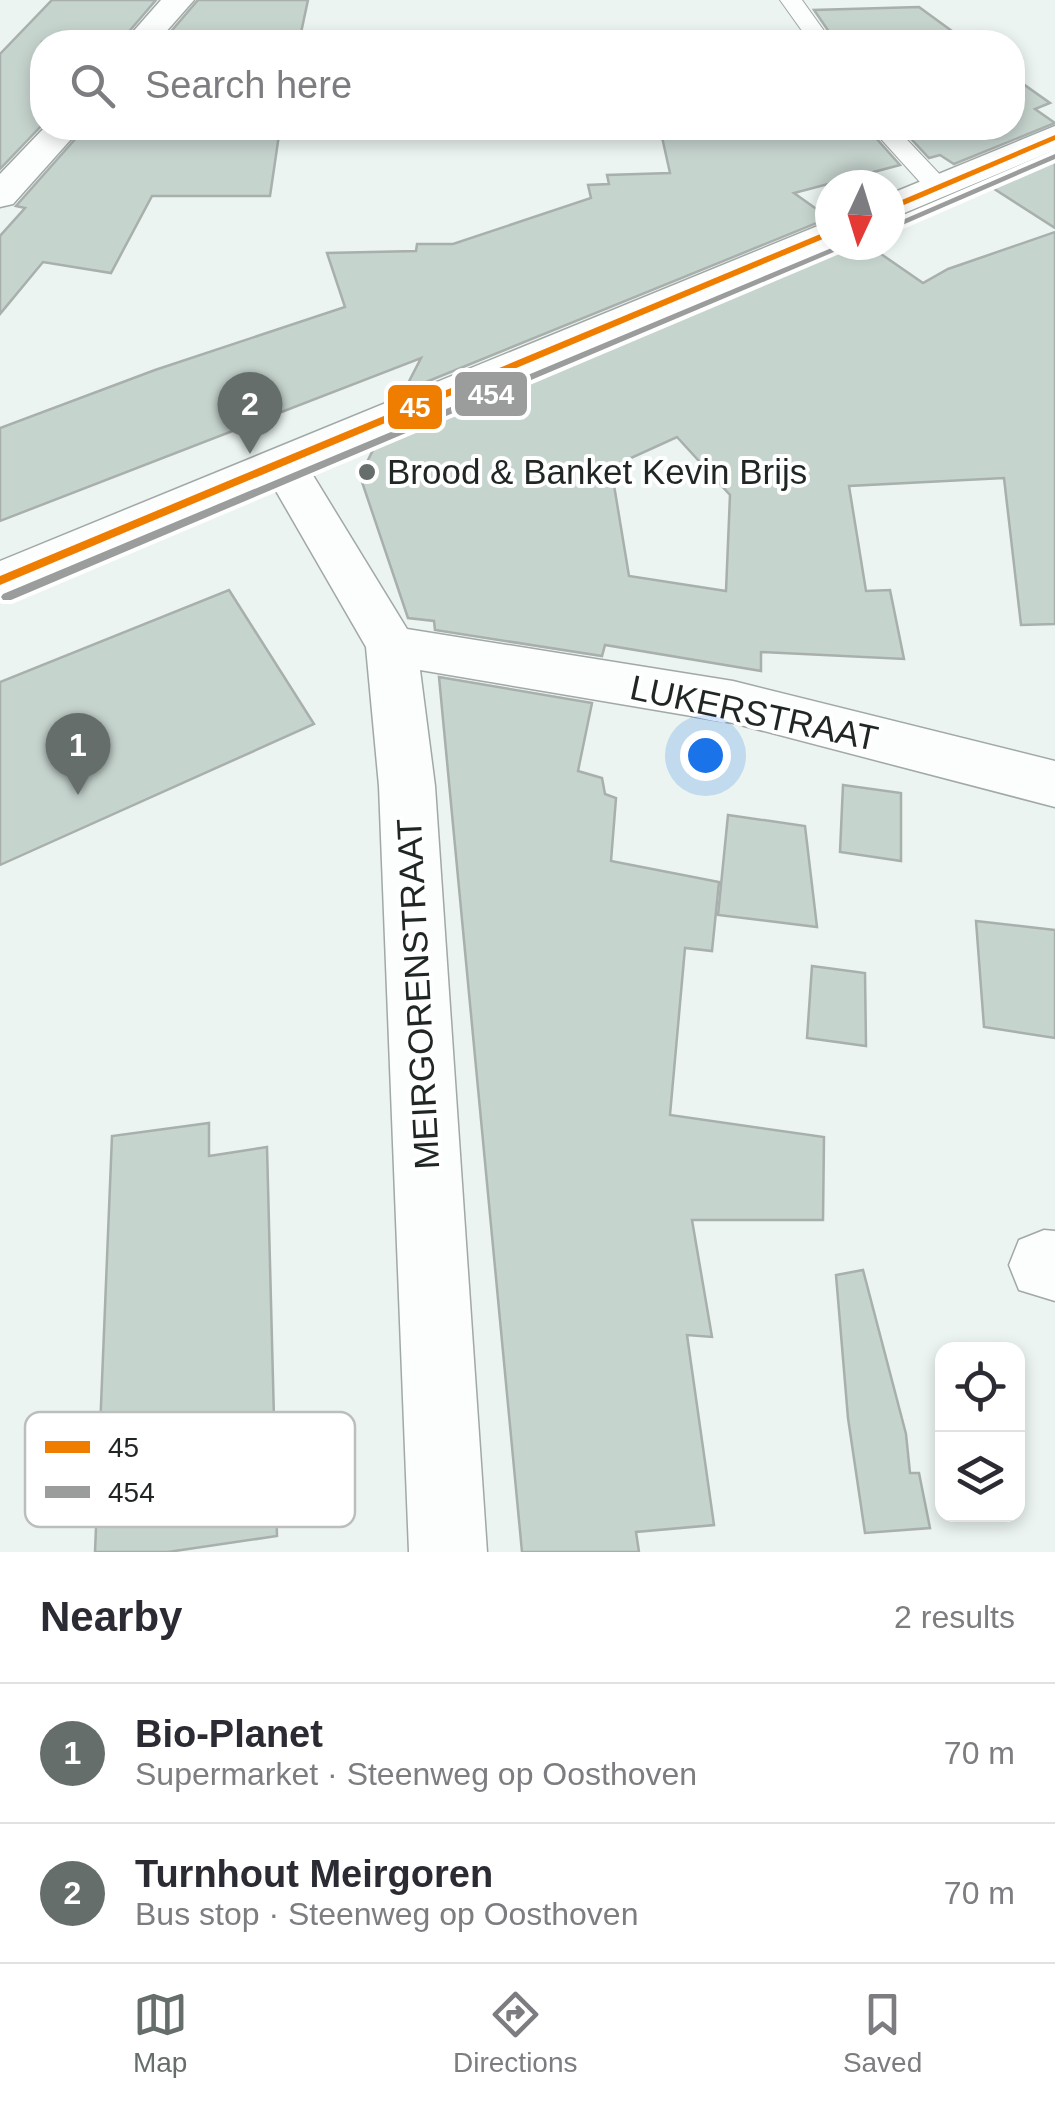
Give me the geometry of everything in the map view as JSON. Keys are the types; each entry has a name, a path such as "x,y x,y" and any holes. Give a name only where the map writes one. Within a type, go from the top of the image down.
{"street":[{"path":"151,30 178,0"},
{"path":"905,201 1055,137"},
{"path":"0,196 51,140"},
{"path":"0,581 284,466 815,239"},
{"name":"MEIRGORENSTRAAT","path":"284,466 391,646 408,786 448,1552"},
{"name":"LUKERSTRAAT","path":"391,646 733,702 1055,784"}],"lane":[{"path":"791,0 813,30"},
{"path":"894,140 938,187"}],"building":[{"path":"52,0 156,0 130,30 30,30 30,138 0,169 0,54"},
{"path":"198,0 308,0 302,30 172,30"},
{"path":"919,7 951,30 828,30 814,10"},
{"path":"1025,85 1050,103 1035,109 1055,123 1025,135"},
{"path":"74,140 278,140 270,196 152,196 111,273 43,262 0,314 0,236 25,208 16,206"},
{"path":"663,140 878,140 900,165 881,170 815,170 815,187 794,193 815,208 815,224 404,391 421,358 0,521 0,428 155,370 345,307 327,253 416,251 417,244 453,244 591,198 588,185 609,184 607,175 670,173"},
{"path":"912,140 1013,140 954,164 940,155 929,158"},
{"path":"1055,154 1055,228 985,183"},
{"path":"1055,232 1055,624 1021,625 1004,478 849,486 866,591 890,590 904,659 761,652 761,671 605,645 602,656 435,630 434,621 408,618 360,476 374,448 815,255 815,260 890,260 923,283 948,269","holes":["677,437 730,495 726,591 629,576 611,467"]},
{"path":"229,590 314,724 0,865 0,682"},
{"path":"439,677 592,703 578,771 602,778 605,794 616,798 611,861 719,882 712,951 685,948 670,1115 824,1137 823,1220 692,1220 712,1337 687,1335 714,1525 636,1532 639,1552 522,1552"},
{"path":"843,785 901,793 901,861 840,852"},
{"path":"728,815 805,826 817,927 718,915"},
{"path":"976,921 1055,930 1055,1038 984,1027"},
{"path":"812,966 865,973 866,1046 807,1038"},
{"path":"209,1123 209,1156 267,1147 274,1412 101,1412 112,1136"},
{"path":"863,1270 906,1434 910,1473 919,1473 930,1528 865,1533 848,1418 836,1275"},
{"path":"96,1527 277,1527 277,1536 168,1552 95,1552"}],"transit line":[{"name":"45","path":"905,202 1055,137"},
{"name":"454","path":"905,221 1055,156"},
{"name":"45","path":"0,581 815,239"},
{"name":"454","path":"7,597 815,258"}],"place":[{"name":"Turnhout Meirgoren","path":"250,454"},
{"name":"Brood & Banket Kevin Brijs","path":"367,472"},
{"name":"Bio-Planet","path":"78,795"}]}
